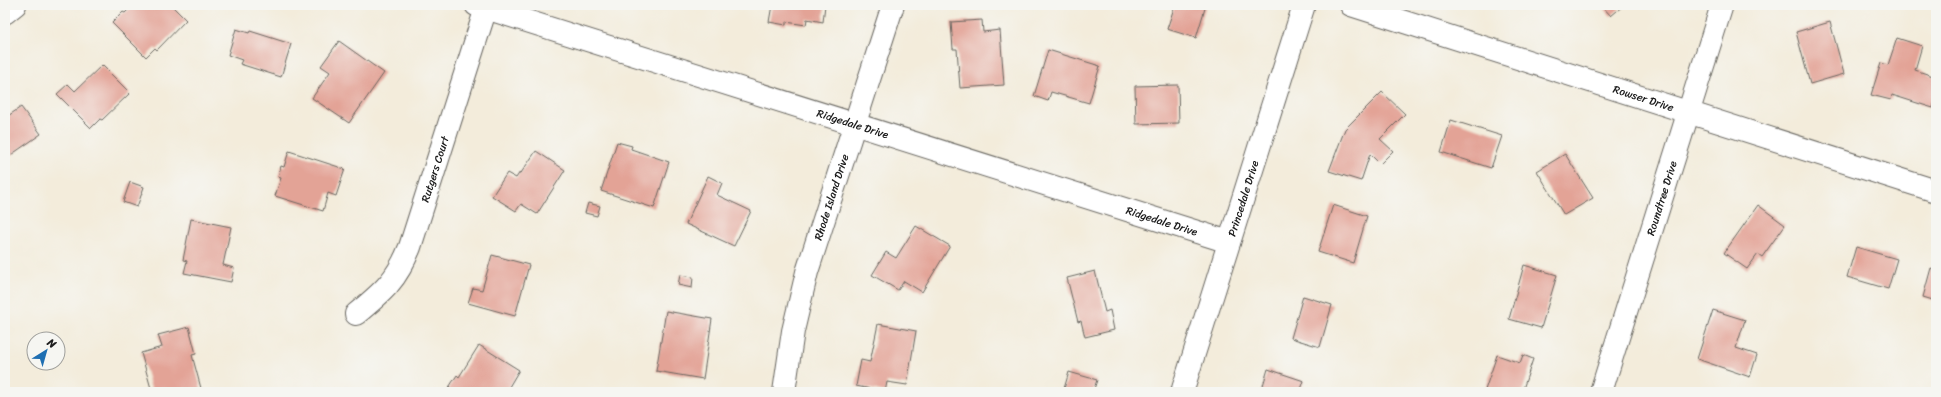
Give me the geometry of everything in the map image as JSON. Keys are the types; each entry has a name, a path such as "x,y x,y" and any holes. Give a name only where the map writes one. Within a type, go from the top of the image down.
{"street":[{"path":"5,13 15,5"},
{"name":"Rhode Island Drive","path":"784,392 793,331 807,272 893,5"},
{"name":"Princedale Drive","path":"1182,392 1304,5"},
{"name":"Rowser Drive","path":"1351,5 1936,191"},
{"name":"Roundtree Drive","path":"1601,392 1722,5"},
{"name":"Ridgedale Drive","path":"481,7 1229,242"},
{"name":"Rutgers Court","path":"356,314 385,290 403,265 410,247 481,7"}],"building":[{"path":"133,5 171,5 186,20 157,50 155,48 146,57 112,23"},
{"path":"772,5 825,5 823,22 807,19 806,25 786,22 786,25 769,22"},
{"path":"1175,5 1206,5 1196,38 1167,29"},
{"path":"1601,5 1624,5 1611,16"},
{"path":"982,20 983,32 1000,30 1004,85 960,88 957,49 953,49 951,22"},
{"path":"1830,22 1844,74 1810,84 1796,32"},
{"path":"236,29 249,33 250,31 291,44 281,77 240,64 242,60 228,55"},
{"path":"1897,38 1922,46 1915,70 1936,77 1936,98 1933,108 1892,95 1891,100 1871,95 1881,63 1888,65"},
{"path":"339,41 384,73 349,123 312,98 330,72 321,66"},
{"path":"1048,50 1100,66 1089,103 1051,92 1048,101 1034,96"},
{"path":"102,65 130,93 102,120 100,119 91,128 57,94 68,84 75,91"},
{"path":"1178,85 1179,123 1136,124 1135,86"},
{"path":"1382,92 1405,114 1380,139 1393,151 1380,164 1370,154 1361,181 1329,171 1345,129"},
{"path":"21,107 41,134 5,159 5,118"},
{"path":"1451,120 1502,136 1491,168 1441,152"},
{"path":"617,142 632,146 631,149 669,162 654,208 601,191"},
{"path":"289,151 345,169 336,196 328,193 323,211 275,196 281,178 278,177 281,166 284,167"},
{"path":"536,151 565,170 537,214 521,204 516,211 492,196 507,173 516,178"},
{"path":"1565,154 1593,198 1564,215 1537,171"},
{"path":"708,176 722,183 717,195 751,211 734,246 686,224"},
{"path":"130,182 144,187 137,207 123,202"},
{"path":"588,203 600,206 597,216 585,213"},
{"path":"1333,205 1367,216 1353,263 1318,252"},
{"path":"1758,205 1785,225 1762,257 1758,254 1747,269 1724,253"},
{"path":"191,219 231,227 223,265 234,268 231,282 184,273 187,261 183,260"},
{"path":"916,226 950,246 922,292 904,281 898,290 872,275 886,252 896,258"},
{"path":"1856,247 1897,259 1888,289 1847,277"},
{"path":"492,255 529,265 515,316 468,303 473,288 482,290"},
{"path":"1524,265 1557,275 1541,328 1509,319"},
{"path":"1931,268 1936,270 1936,301 1923,297"},
{"path":"1095,271 1105,312 1110,310 1114,330 1085,337 1081,321 1078,322 1067,278"},
{"path":"680,275 693,277 692,288 678,285"},
{"path":"1303,296 1332,305 1320,347 1291,338"},
{"path":"1713,310 1745,320 1736,348 1757,355 1750,377 1697,359"},
{"path":"666,311 712,319 703,379 656,371"},
{"path":"878,324 916,331 907,385 887,382 885,392 856,386 861,360 870,362"},
{"path":"189,327 196,354 192,355 202,392 152,392 141,353 162,347 158,335"},
{"path":"479,345 519,370 506,392 446,392 457,375 459,377"},
{"path":"1497,355 1520,363 1523,355 1533,359 1522,392 1491,392 1485,390"},
{"path":"1268,369 1304,381 1300,392 1261,392"},
{"path":"1069,372 1097,380 1093,392 1063,392"}]}
